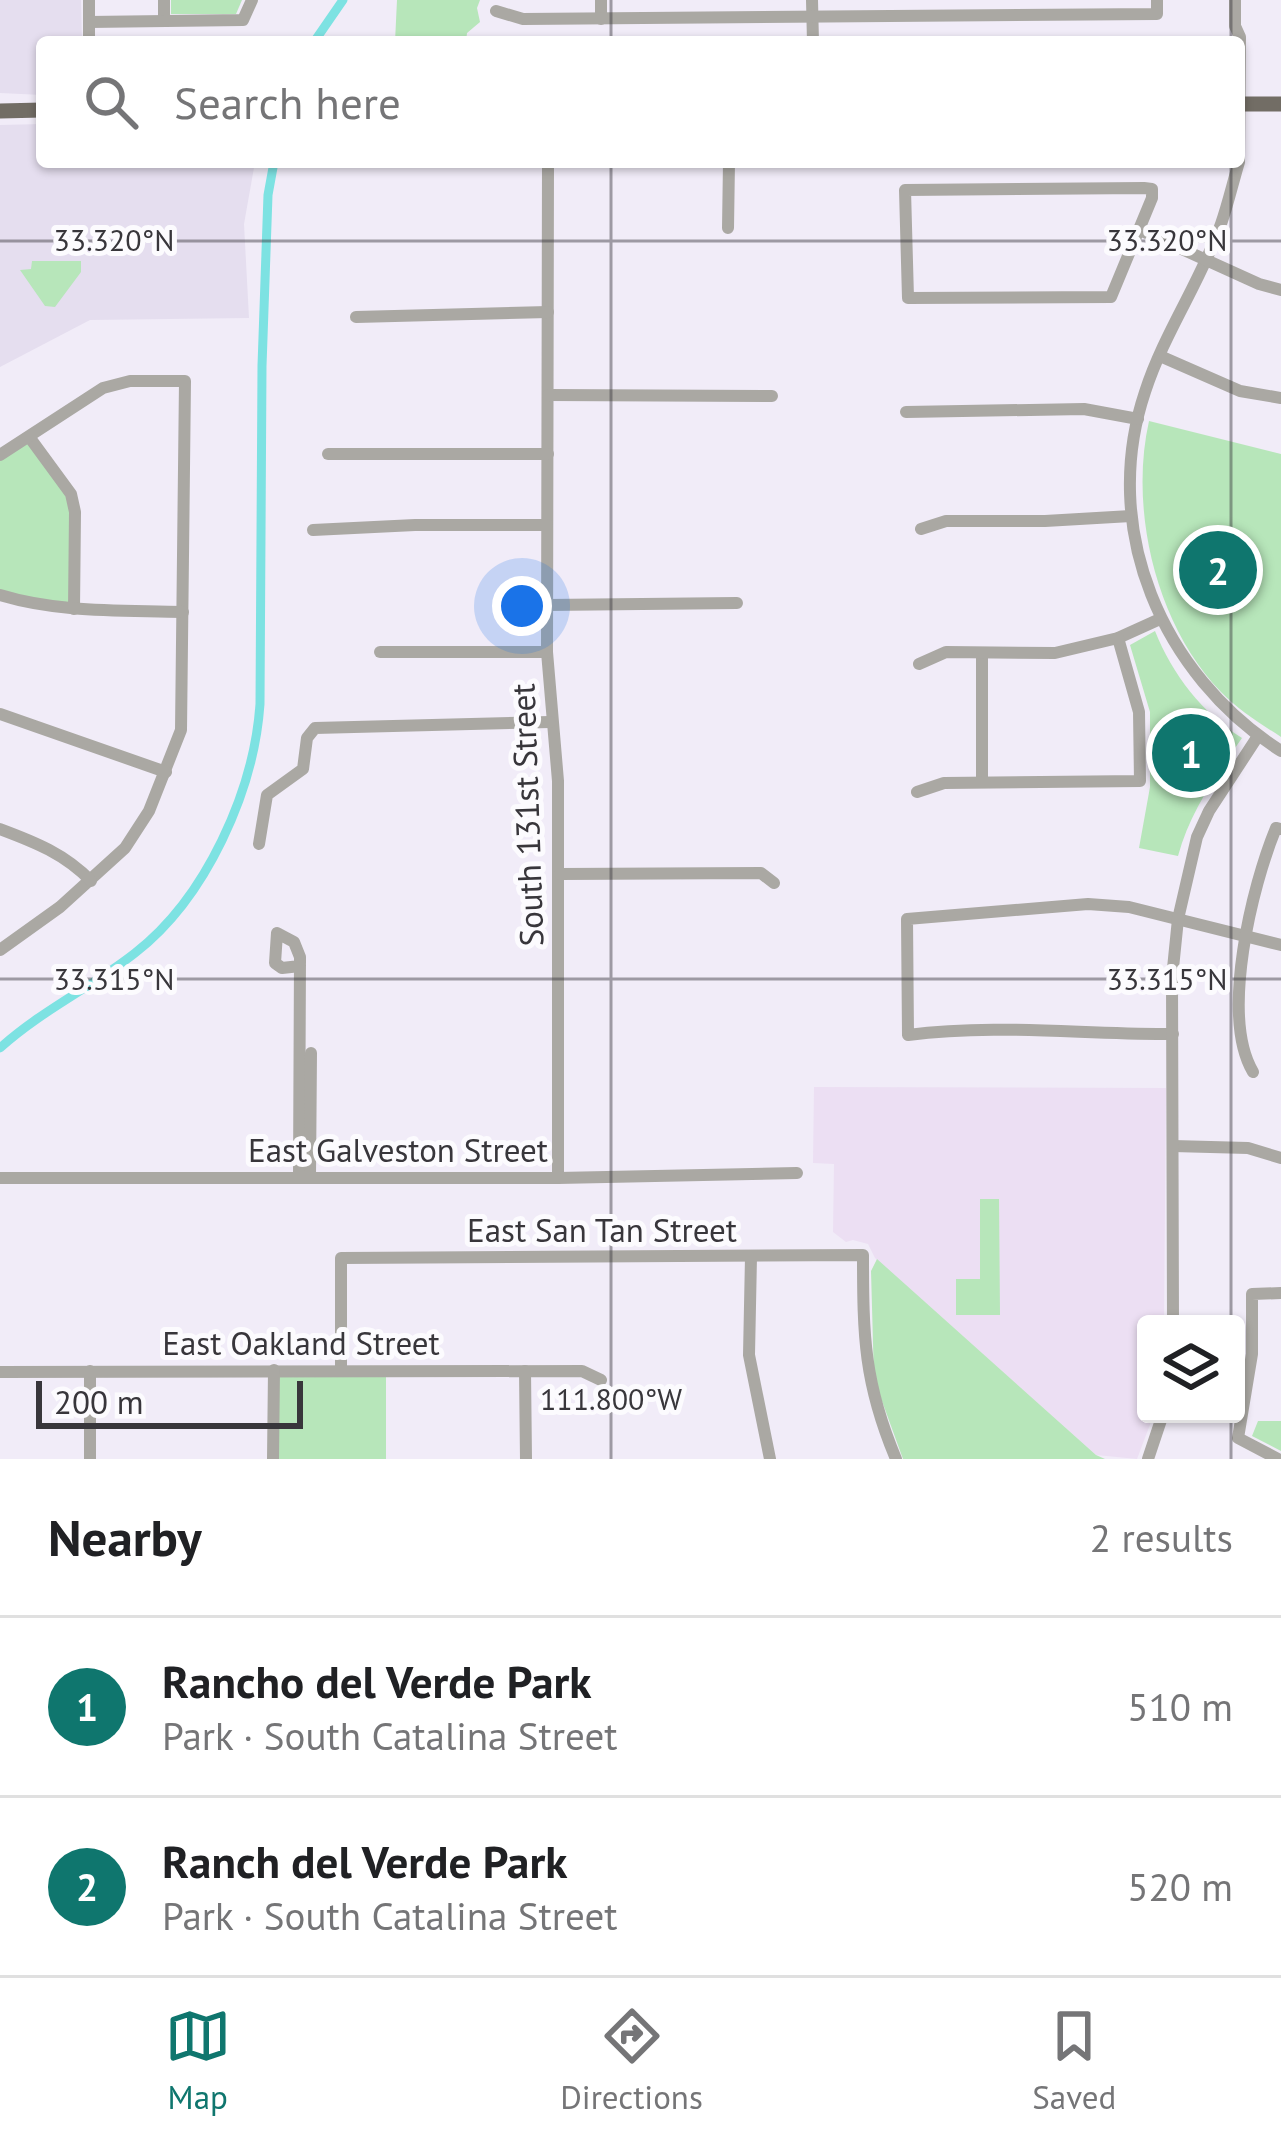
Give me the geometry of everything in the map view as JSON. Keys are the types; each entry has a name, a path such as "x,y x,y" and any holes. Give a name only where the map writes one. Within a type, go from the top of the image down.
{"main road":[{"path":"1245,104 1281,104"},
{"path":"0,111 36,110"}],"street":[{"path":"89,0 89,36"},
{"path":"164,0 164,21"},
{"path":"89,22 243,20 252,0"},
{"path":"601,0 601,19"},
{"path":"812,0 813,36"},
{"path":"1231,36 1235,0"},
{"path":"496,11 523,19 813,18 1157,7"},
{"path":"1235,26 1240,36"},
{"name":"South 131st Street","path":"548,168 547,652 560,874 558,1178"},
{"path":"728,229 729,168"},
{"path":"1230,168 1232,178"},
{"path":"1236,168 1221,226 1160,356 1138,418 1130,474 1131,516 1144,580 1160,619 1199,680 1281,752"},
{"path":"1152,189 1140,230 1111,297 908,298 905,190 1152,189"},
{"path":"1140,230 1280,287"},
{"path":"356,317 548,312"},
{"path":"1160,356 1240,391 1281,398"},
{"path":"0,455 103,388 130,381 185,381 181,730 166,772 125,848 92,881 0,950"},
{"path":"548,395 772,396"},
{"path":"906,412 1084,410 1138,418"},
{"path":"30,437 71,494 76,512 74,609"},
{"path":"328,454 548,454"},
{"path":"921,529 946,521 1131,516"},
{"path":"313,530 547,525"},
{"path":"0,595 74,609 183,612"},
{"path":"547,604 737,603"},
{"path":"920,664 946,652 1055,652 1118,638 1160,619"},
{"path":"917,792 944,783 982,781 1140,781 1139,712 1118,638"},
{"path":"380,652 547,652"},
{"path":"982,654 982,781"},
{"path":"0,714 166,772"},
{"path":"259,844 267,795 303,769 307,738 315,728 550,722"},
{"path":"1173,1315 1173,960 1178,919 1197,837 1258,736"},
{"path":"1253,1072 1241,1052 1245,936 1261,864 1279,828"},
{"path":"0,829 45,845 92,881"},
{"path":"560,874 761,873 774,883"},
{"path":"1173,1034 961,1028 908,1035 908,919 1088,904 1130,907 1281,945"},
{"path":"300,967 305,1176"},
{"path":"305,1176 311,1053"},
{"path":"1172,1146 1248,1148 1281,1158"},
{"name":"East Galveston Street","path":"0,1178 796,1173"},
{"name":"East San Tan Street","path":"341,1369 341,1258 863,1255 862,1345 872,1396 896,1459"},
{"path":"751,1257 749,1355 770,1459"},
{"path":"1278,1459 1238,1438 1252,1354 1252,1294 1281,1293"},
{"path":"273,1459 274,1370"},
{"path":"90,1371 90,1459"},
{"path":"525,1371 526,1459"},
{"name":"East Oakland Street","path":"0,1372 582,1371 601,1380"},
{"path":"1148,1459 1160,1423"}],"shaded area":[{"path":"0,0 81,0 82,36 36,36 36,95 0,93"},
{"path":"36,124 36,168 254,168 244,224 249,318 90,320 0,367 0,125"},
{"path":"814,1087 1166,1088 1164,1315 1137,1315 1137,1423 1151,1423 1137,1459 1096,1455 875,1258 868,1244 846,1242 833,1232 834,1164 813,1163"}],"green space":[{"path":"171,0 242,0 236,14 171,14"},
{"path":"397,0 480,0 480,22 467,36 395,36"},
{"path":"32,261 81,261 81,272 55,307 45,306 20,270 31,269"},
{"path":"1149,421 1281,454 1281,737 1221,692 1198,665 1164,600 1146,528 1144,455"},
{"path":"30,438 71,494 74,609 0,595 0,455"},
{"path":"1155,631 1190,692 1242,738 1197,809 1178,856 1139,848 1150,787 1150,712 1130,645"},
{"path":"980,1199 999,1199 1000,1315 956,1315 956,1279 980,1279"},
{"path":"877,1259 1105,1459 903,1459 874,1379 871,1271"},
{"path":"279,1376 386,1376 386,1459 279,1459"},
{"path":"1258,1421 1281,1421 1281,1451 1252,1436"}],"waterway":[{"path":"318,36 343,0"},
{"path":"0,1048 161,930 204,873 237,807 248,772 260,704 262,366 273,168"}],"place":[{"name":"Ranch del Verde Park","path":"1218,570"},
{"name":"Rancho del Verde Park","path":"1191,753"}]}
